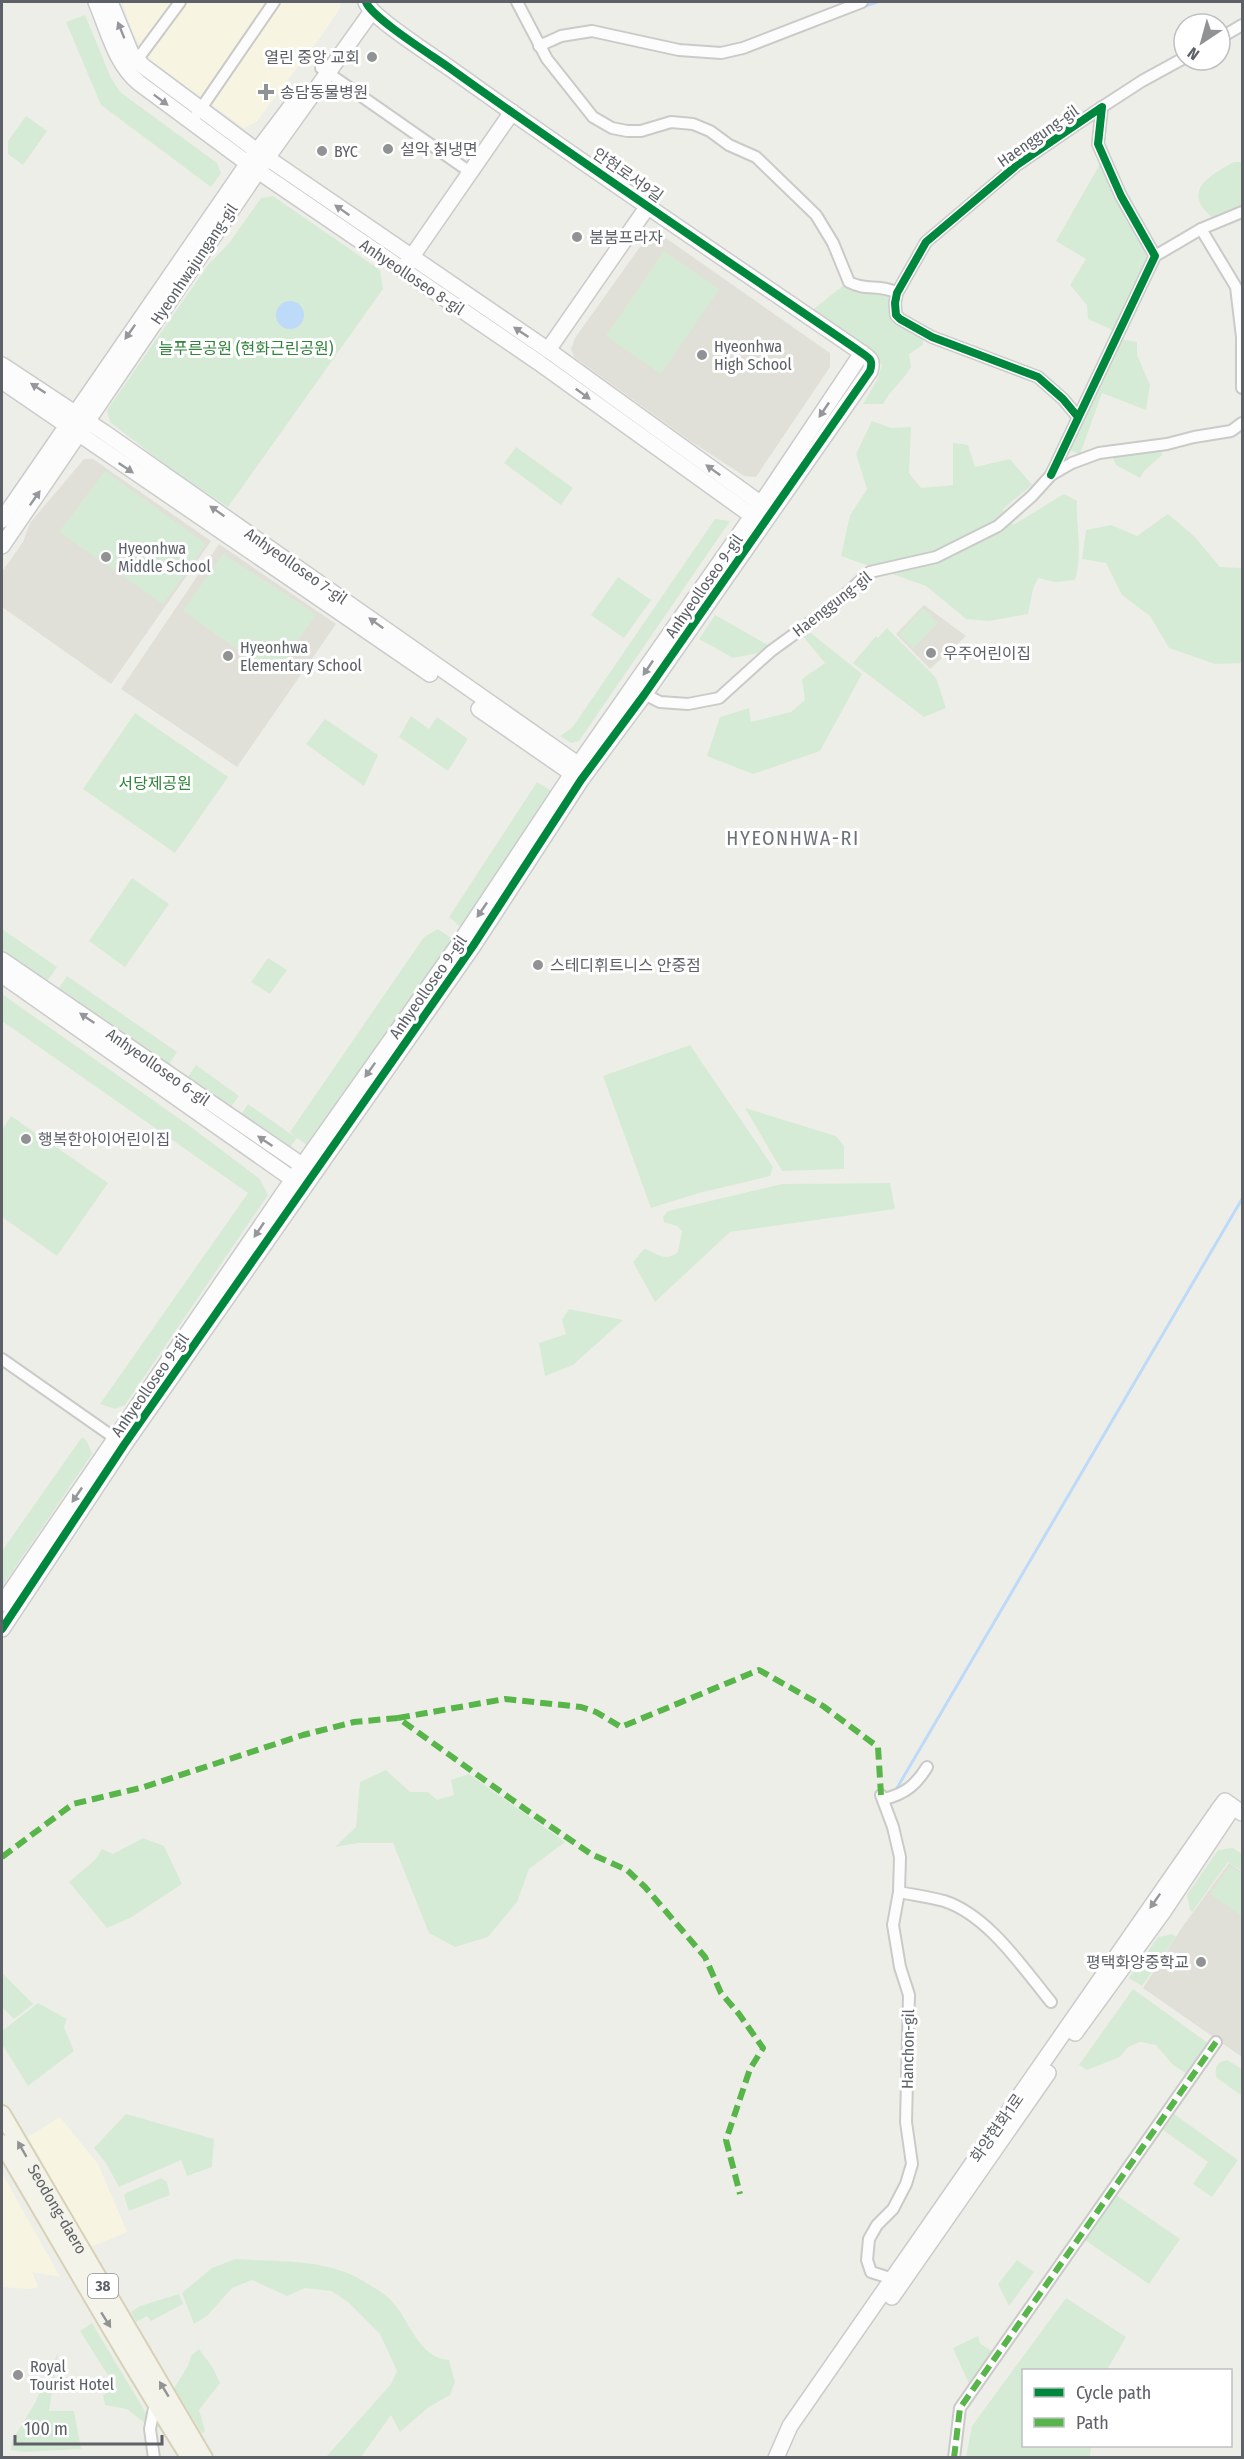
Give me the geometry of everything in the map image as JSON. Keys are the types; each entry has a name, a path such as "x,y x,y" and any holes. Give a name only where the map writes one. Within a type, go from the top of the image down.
{"main road":[{"name":"Seodong-daero","path":"2,2114 204,2457"},
{"name":"Seodong-daero","path":"2,2143 155,2403 190,2457"}],"street":[{"name":"Anhyeolloseo 8-gil","path":"96,2 121,63 128,73 195,116 406,265 538,362 762,514"},
{"name":"Anhyeolloseo 8-gil","path":"110,2 126,43 137,60 195,116"},
{"path":"128,73 180,2"},
{"path":"195,116 274,2"},
{"path":"517,2 539,46 600,122 612,128 627,131 640,131 672,123 693,124 710,131 729,145 756,157 816,215 832,243 849,282 865,288 888,287 897,293 896,315 900,319 932,337 1038,377 1063,399 1078,417"},
{"path":"539,46 561,36 592,31 670,49 721,53 743,48 862,2"},
{"name":"Hyeonhwajungang-gil","path":"2,546 88,421 257,161 325,70 366,8"},
{"name":"안현로서9길","path":"366,8 510,115 860,357 870,371 762,514"},
{"path":"1102,107 1172,65"},
{"path":"325,70 470,172"},
{"name":"Haenggung-gil","path":"897,293 926,242 1017,165 1102,107"},
{"name":"Haenggung-gil","path":"1052,475 1155,256 1121,196 1098,144 1102,107"},
{"path":"406,265 510,115"},
{"path":"2,520 74,412 257,161"},
{"path":"548,350 646,209"},
{"path":"1155,256 1201,229 1242,212"},
{"path":"1201,229 1236,287 1242,337 1242,388"},
{"name":"Anhyeolloseo 8-gil","path":"406,265 548,350 762,514"},
{"path":"762,514 860,357"},
{"name":"Anhyeolloseo 7-gil","path":"2,364 88,421 580,773"},
{"name":"Anhyeolloseo 7-gil","path":"2,381 429,674 580,773"},
{"name":"Haenggung-gil","path":"639,692 660,702 688,704 719,698 771,651 833,606 870,572 936,557 998,526 1052,475 1072,463 1099,453 1167,444 1230,431 1242,423"},
{"name":"Anhyeolloseo 9-gil","path":"2,1629 120,1442 298,1183 473,946 580,773 762,514"},
{"name":"Anhyeolloseo 6-gil","path":"2,960 308,1170"},
{"name":"Anhyeolloseo 6-gil","path":"2,975 298,1183"},
{"name":"Anhyeolloseo 9-gil","path":"2,1359 120,1442"},
{"path":"2,1604 120,1442"},
{"name":"Hanchon-gil","path":"893,2279 871,2272 867,2260 869,2239 877,2225 893,2209 906,2184 912,2164 906,2122 909,1995 900,1967 893,1925 899,1892 900,1857 883,1797 907,1791 919,1780 927,1767"},
{"path":"1230,1809 1242,1825"},
{"name":"화양현화1로","path":"776,2457 790,2426 1230,1809"},
{"name":"화양현화1로","path":"788,2457 793,2442 819,2401 1071,2039 1163,1912 1230,1809"},
{"path":"899,1892 946,1902 969,1914 998,1938 1051,2002"},
{"path":"954,2457 960,2408 1215,2042"},
{"path":"154,2457 150,2429 155,2403"}],"shaded area":[{"path":"122,2 341,2 339,10 321,36 256,122 244,128 150,60 134,35"},
{"name":"Hyeonhwa High School","path":"660,234 830,353 830,367 756,477 744,476 689,440 574,357 571,349 575,338 647,237"},
{"name":"Hyeonhwa Middle School","path":"84,459 93,459 211,541 111,684 2,607 2,572 23,542 30,523"},
{"name":"Hyeonhwa Elementary School","path":"219,544 336,624 237,767 121,689"},
{"name":"우주어린이집","path":"924,605 966,636 930,669 896,634"},
{"name":"평택화양중학교","path":"1229,1863 1242,1872 1242,2057 1143,1988 1183,1926"},
{"path":"60,2117 98,2164 127,2232 90,2247 28,2137"},
{"path":"2,2173 60,2277 32,2272 38,2287 31,2289 2,2287"}],"green space":[{"path":"85,15 111,78 120,92 217,163 221,173 211,187 101,105 66,22"},
{"path":"26,116 47,131 23,165 8,154 8,141"},
{"path":"1234,162 1242,162 1242,207 1214,219 1199,201 1199,193 1207,179"},
{"path":"1100,164 1144,247 1147,257 1114,331 1088,319 1087,305 1070,285 1086,259 1056,241"},
{"name":"늘푸른공원 (현화근린공원)","path":"273,196 380,270 383,289 228,507 168,467 110,422 107,410 208,265 230,242 261,198"},
{"path":"664,251 719,289 661,374 606,336"},
{"path":"844,285 867,293 888,292 891,311 896,322 923,338 923,345 909,354 911,367 883,404 863,404 877,380 882,365 858,341 811,311"},
{"path":"1120,339 1137,342 1137,355 1150,385 1146,410 1102,393 1080,454 1069,450"},
{"path":"872,421 891,428 911,427 909,473 921,488 953,485 953,443 968,445 975,467 1010,459 1032,485 1003,509 1013,525 1064,494 1077,501 1079,551 1075,580 1055,582 1038,578 1033,589 1028,614 989,621 966,619 926,586 841,556 850,515 867,489 856,454"},
{"path":"516,447 573,488 561,505 504,463"},
{"path":"1161,449 1162,455 1144,471 1140,478 1116,465 1111,454"},
{"path":"105,471 206,544 163,604 59,532"},
{"path":"1168,514 1194,536 1220,567 1242,568 1242,663 1215,664 1169,648 1150,616 1122,595 1106,563 1082,559 1086,530 1111,525 1137,536"},
{"path":"715,519 730,521 579,741 571,743 560,736 572,728"},
{"path":"223,554 316,614 274,675 183,611"},
{"path":"618,577 651,600 624,638 591,615"},
{"path":"923,608 938,623 913,648 899,634"},
{"path":"715,615 768,645 764,652 733,658 699,639"},
{"path":"887,628 936,678 946,708 924,717 853,663 876,636 878,638"},
{"path":"811,633 862,674 820,751 753,774 707,756 720,717 749,708 751,722 791,712 805,700 802,679 825,663 802,635"},
{"name":"서당제공원","path":"135,713 228,777 175,853 83,789"},
{"path":"411,716 429,729 437,717 468,739 448,771 399,737"},
{"path":"325,719 378,755 364,786 306,744"},
{"path":"537,782 555,793 462,928 449,917"},
{"path":"132,878 169,904 125,967 89,941"},
{"path":"2,929 57,967 46,983 2,951"},
{"path":"438,929 454,940 307,1145 297,1138 288,1150 240,1116 248,1104 295,1137 290,1132 424,937"},
{"path":"268,958 287,970 270,994 251,982"},
{"path":"67,976 177,1052 168,1066 57,991"},
{"path":"2,994 187,1124 260,1179 268,1195 125,1405 115,1409 100,1404 248,1193 2,1021"},
{"path":"690,1045 773,1167 770,1176 699,1193 651,1208 603,1076"},
{"path":"196,1065 239,1096 230,1108 187,1078"},
{"path":"745,1108 836,1136 844,1146 844,1169 782,1171"},
{"path":"11,1116 108,1183 57,1256 2,1217 2,1130"},
{"path":"890,1183 895,1209 730,1232 655,1302 633,1262 644,1249 665,1257 678,1252 682,1231 677,1226 664,1222 663,1217 668,1211 782,1184"},
{"path":"569,1309 623,1320 573,1365 545,1376 539,1343 566,1334 562,1320"},
{"path":"82,1437 87,1441 92,1454 2,1587 2,1551"},
{"path":"386,1770 410,1792 428,1792 437,1800 454,1795 451,1780 469,1774 565,1842 529,1869 517,1902 488,1937 455,1947 429,1933 393,1843 358,1843 335,1847 356,1827 360,1782"},
{"path":"143,1838 164,1846 182,1884 130,1918 107,1928 69,1882 95,1860 102,1849 113,1854"},
{"path":"1233,1848 1242,1854 1242,1871 1228,1862 1192,1912 1187,1895 1218,1850"},
{"path":"1230,1866 1242,1874 1242,1916 1210,1894"},
{"path":"1173,1934 1176,1937 1142,1986 1129,1978 1158,1937"},
{"path":"2,1973 33,2004 14,2019 2,2007"},
{"path":"1133,1989 1208,2043 1187,2074 1173,2065 1156,2045 1140,2042 1128,2047 1120,2057 1087,2070 1079,2065"},
{"path":"38,2003 67,2019 64,2027 74,2051 28,2086 2,2044 2,2031"},
{"path":"1227,2060 1242,2069 1242,2096 1217,2078 1215,2071 1217,2066"},
{"path":"126,2114 214,2139 212,2167 187,2176 181,2160 119,2187 106,2163 94,2148"},
{"path":"1174,2114 1238,2160 1212,2197 1193,2184 1208,2162 1163,2130"},
{"path":"161,2178 167,2182 170,2195 129,2211 124,2196 126,2193"},
{"path":"1116,2195 1180,2239 1149,2284 1085,2240"},
{"path":"235,2259 319,2265 351,2274 375,2288 398,2308 416,2337 430,2353 438,2358 449,2360 455,2382 450,2395 429,2407 400,2432 391,2415 361,2457 326,2457 391,2384 397,2371 380,2334 348,2302 331,2291 305,2288 287,2296 252,2280 232,2288 207,2316 194,2324 182,2293 212,2268"},
{"path":"1017,2260 1034,2272 1009,2306 998,2284"},
{"path":"179,2294 183,2304 151,2321 147,2316 136,2322 131,2312 140,2306"},
{"path":"1066,2298 1126,2337 1108,2369 1022,2369 1022,2447 1091,2447 1090,2457 966,2457 972,2426"},
{"path":"92,2323 149,2418 146,2424 127,2409 105,2405 103,2395 116,2388 80,2331"},
{"path":"978,2336 980,2343 992,2351 969,2384 953,2348"},
{"path":"199,2349 213,2368 220,2383 199,2410 205,2431 202,2434 174,2388 188,2366 191,2356"},
{"path":"58,2353 49,2411 74,2411 81,2449 25,2452 11,2450 12,2441 35,2403"}],"water":[{"path":"290,301 300,305 304,315 300,325 290,329 280,325 276,315 280,305"}],"waterway":[{"path":"862,7 877,2"},
{"path":"555,45 567,39"},
{"path":"897,1788 1242,1199"}],"marked path":[{"path":"398,1718 505,1699 581,1707 596,1712 621,1727 759,1670 823,1706 878,1747 881,1795"},
{"path":"2,1857 73,1804 144,1787 303,1735 354,1722 398,1718 591,1854 627,1870 645,1887 705,1957 721,1993 763,2048 750,2069 726,2140 740,2194"},
{"path":"954,2458 960,2408 1216,2042"}],"cycle path":[{"path":"2,1629 124,1445 473,946 581,780 644,695 871,368 871,362 865,355 404,37 379,17 366,2"},
{"path":"1051,475 1155,256 1121,196 1098,144 1102,107 1017,165 926,242 897,293 895,303 896,315 900,319 932,337 1038,377 1063,399 1078,417"}],"place":[{"name":"열린 중앙 교회","path":"372,57"},
{"name":"송담동물병원","path":"266,92"},
{"name":"설악 칡냉면","path":"388,149"},
{"name":"BYC","path":"322,151"},
{"name":"붐붐프라자","path":"577,237"},
{"name":"Hyeonhwa High School","path":"702,355"},
{"name":"Hyeonhwa Middle School","path":"106,557"},
{"name":"우주어린이집","path":"931,653"},
{"name":"Hyeonhwa Elementary School","path":"228,656"},
{"name":"스테디휘트니스 안중점","path":"538,965"},
{"name":"행복한아이어린이집","path":"26,1139"},
{"name":"평택화양중학교","path":"1201,1962"},
{"name":"Royal Tourist Hotel","path":"18,2375"}],"district":[{"name":"HYEONHWA-RI","path":"793,838"}]}
